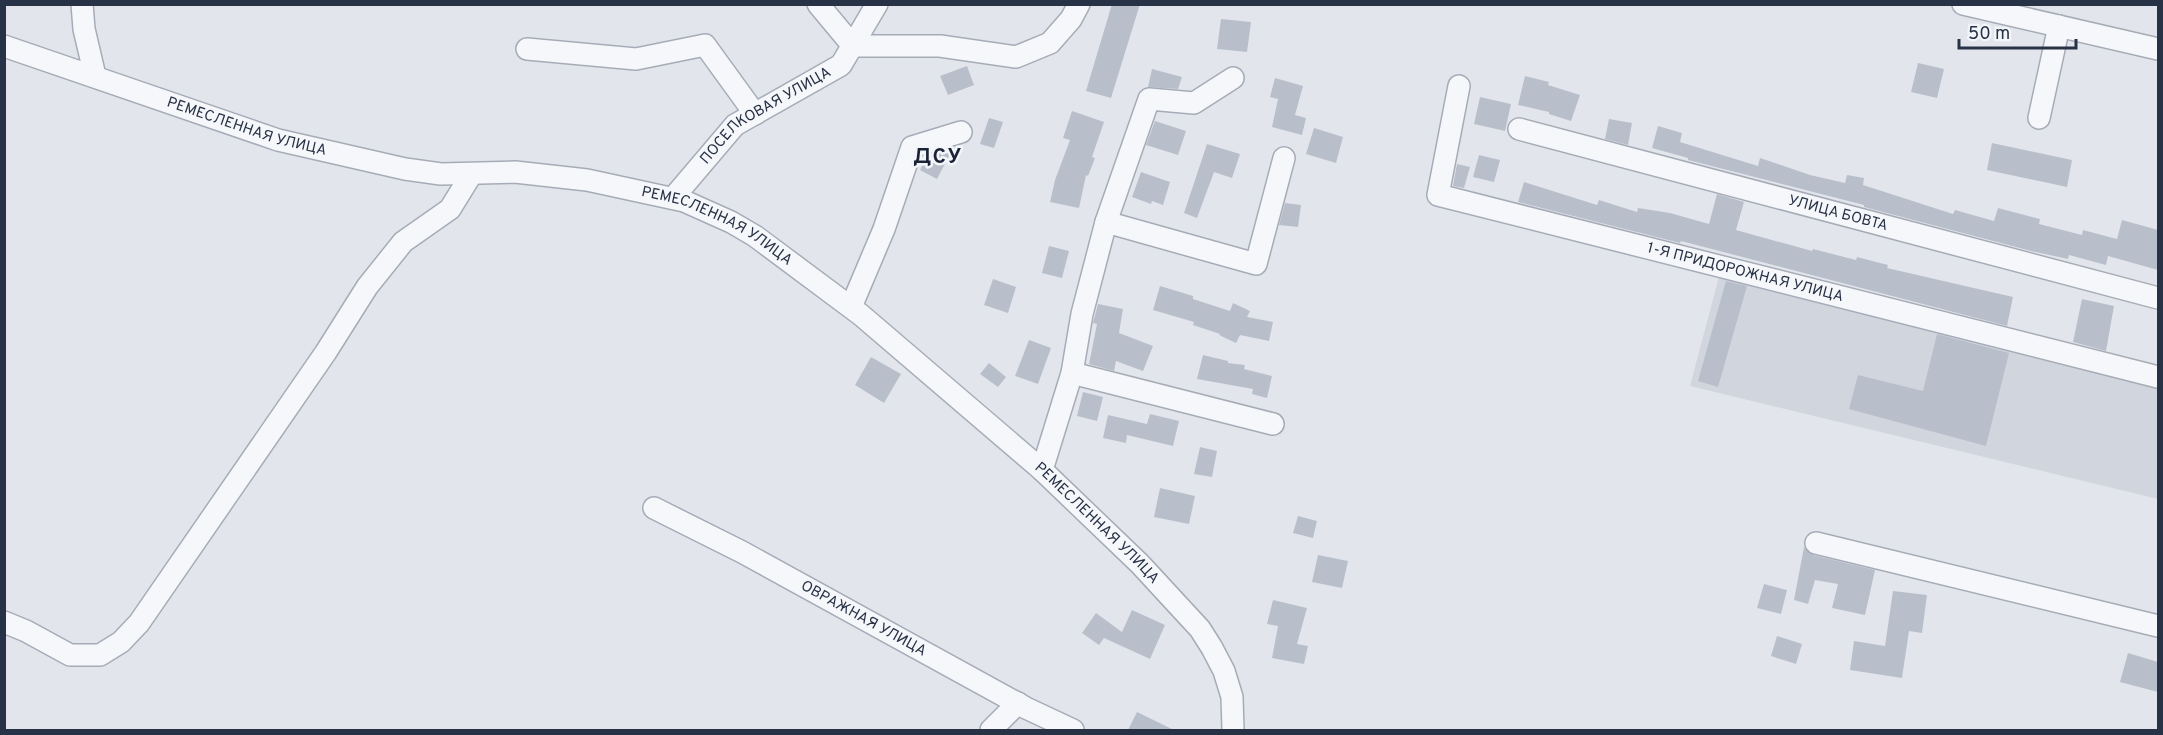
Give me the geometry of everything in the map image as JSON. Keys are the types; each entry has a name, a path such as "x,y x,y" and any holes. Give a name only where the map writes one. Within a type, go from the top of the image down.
{"street":[{"path":"82,4 84,29 95,76"},
{"path":"818,4 853,46 940,46 1016,57 1050,43 1071,19 1079,4"},
{"name":"ПОСЕЛКОВАЯ УЛИЦА","path":"673,198 735,125 842,65 877,4"},
{"path":"1963,4 2158,49"},
{"path":"2039,118 2059,26"},
{"path":"526,49 636,59 705,45 755,114"},
{"name":"РЕМЕСЛЕННАЯ УЛИЦА","path":"4,46 278,140 405,170 471,175 515,172 587,180 673,198 705,209 755,236 851,307 1042,470 1140,564 1200,629 1212,648 1232,697 1233,730"},
{"path":"1042,470 1072,373 1082,314 1106,222 1149,99 1194,103 1233,78"},
{"name":"1-Я ПРИДОРОЖНАЯ УЛИЦА","path":"1459,86 1438,195 2158,377"},
{"name":"УЛИЦА БОВТА","path":"1519,129 2158,298"},
{"path":"851,307 884,230 912,147 961,132"},
{"path":"1106,222 1256,264 1284,158"},
{"path":"4,622 70,655 100,656 121,642 146,613 326,352 367,287 403,242 450,209 471,175"},
{"path":"1072,373 1273,424"},
{"name":"ОВРАЖНАЯ УЛИЦА","path":"654,508 742,552 1018,703 1040,723 1073,730"},
{"path":"1816,543 2158,627"},
{"path":"991,730 1018,703"}],"shaded area":[{"path":"1720,273 2158,385 2158,499 1690,386"}],"building":[{"path":"1112,4 1140,4 1111,98 1086,91"},
{"path":"1221,19 1251,22 1247,52 1217,49"},
{"path":"1918,63 1944,69 1937,98 1911,92"},
{"path":"967,66 974,85 948,95 940,76"},
{"path":"1152,69 1182,77 1178,89 1148,87"},
{"path":"1525,76 1549,82 1548,85 1580,95 1571,121 1549,114 1549,112 1518,105"},
{"path":"1275,78 1303,86 1295,115 1306,118 1302,135 1272,127 1278,99 1270,97"},
{"path":"1480,97 1511,104 1505,131 1474,124"},
{"path":"1072,111 1104,122 1092,157 1095,158 1088,176 1086,175 1079,208 1050,202 1055,180 1070,140 1063,138"},
{"path":"989,118 1003,122 994,148 980,144"},
{"path":"1609,119 1632,123 1628,145 1605,139"},
{"path":"1155,121 1186,131 1178,155 1146,145"},
{"path":"1658,126 1682,133 1680,142 1758,166 1760,158 1810,175 1845,183 1847,175 1864,178 1863,185 1953,214 1955,210 1994,221 1998,208 2040,219 2039,224 2082,235 2083,230 2117,239 2122,220 2158,230 2158,270 2108,256 2106,265 2069,255 2068,259 2031,251 1688,160 1688,158 1652,148"},
{"path":"1314,128 1343,137 1336,163 1306,154"},
{"path":"1992,143 2072,160 2067,187 1987,170"},
{"path":"1207,144 1240,154 1232,178 1214,172 1197,218 1184,213"},
{"path":"944,151 950,154 937,179 920,170 927,156"},
{"path":"1479,155 1500,160 1494,182 1473,177"},
{"path":"1457,164 1470,167 1464,188 1453,186"},
{"path":"1141,172 1170,182 1163,205 1152,201 1151,204 1132,197"},
{"path":"1524,182 1597,205 1599,200 1637,212 1638,208 1670,213 1709,224 1717,194 1744,202 1736,230 1812,251 1813,249 1856,260 1857,257 1888,265 1887,268 2013,297 2007,326 1681,241 1680,243 1518,202"},
{"path":"1285,203 1301,205 1298,227 1279,225"},
{"path":"1049,246 1069,251 1062,278 1042,273"},
{"path":"993,279 1016,287 1008,313 984,305"},
{"path":"1726,281 1747,286 1718,387 1698,381"},
{"path":"1160,286 1230,311 1233,303 1250,311 1247,317 1273,322 1269,341 1240,335 1236,343 1220,334 1193,325 1194,322 1153,310"},
{"path":"2082,299 2114,306 2106,351 2073,342"},
{"path":"1098,304 1123,309 1119,333 1153,346 1143,371 1116,361 1114,371 1089,364 1097,324 1093,323"},
{"path":"1937,334 2009,353 1986,446 1849,409 1858,375 1923,391"},
{"path":"1029,340 1051,348 1038,384 1015,376"},
{"path":"1203,355 1228,361 1228,363 1245,365 1244,369 1272,376 1267,398 1252,394 1253,389 1197,379"},
{"path":"871,357 901,374 884,403 855,385"},
{"path":"989,363 1006,377 998,387 980,374"},
{"path":"1083,392 1103,397 1097,421 1077,416"},
{"path":"1150,414 1179,421 1173,446 1127,435 1126,443 1103,438 1108,415 1147,424"},
{"path":"1200,447 1217,451 1212,477 1194,474"},
{"path":"1160,488 1195,496 1189,524 1154,517"},
{"path":"1298,516 1317,521 1313,538 1293,533"},
{"path":"1804,547 1813,555 1875,570 1865,615 1832,608 1838,584 1815,580 1808,604 1794,600"},
{"path":"1318,555 1348,561 1342,588 1312,582"},
{"path":"1764,584 1787,590 1781,614 1757,608"},
{"path":"1893,591 1927,595 1922,633 1909,631 1902,678 1850,670 1854,641 1885,646"},
{"path":"1273,600 1307,608 1297,644 1308,646 1304,664 1272,658 1278,626 1267,624"},
{"path":"1132,610 1165,625 1150,659 1104,638 1099,645 1082,633 1096,613 1122,632"},
{"path":"1777,636 1802,644 1796,664 1771,656"},
{"path":"2128,653 2158,662 2158,692 2120,682"},
{"path":"1137,712 1174,730 1128,730"}],"district":[{"name":"ДСУ","path":"938,157"}]}
